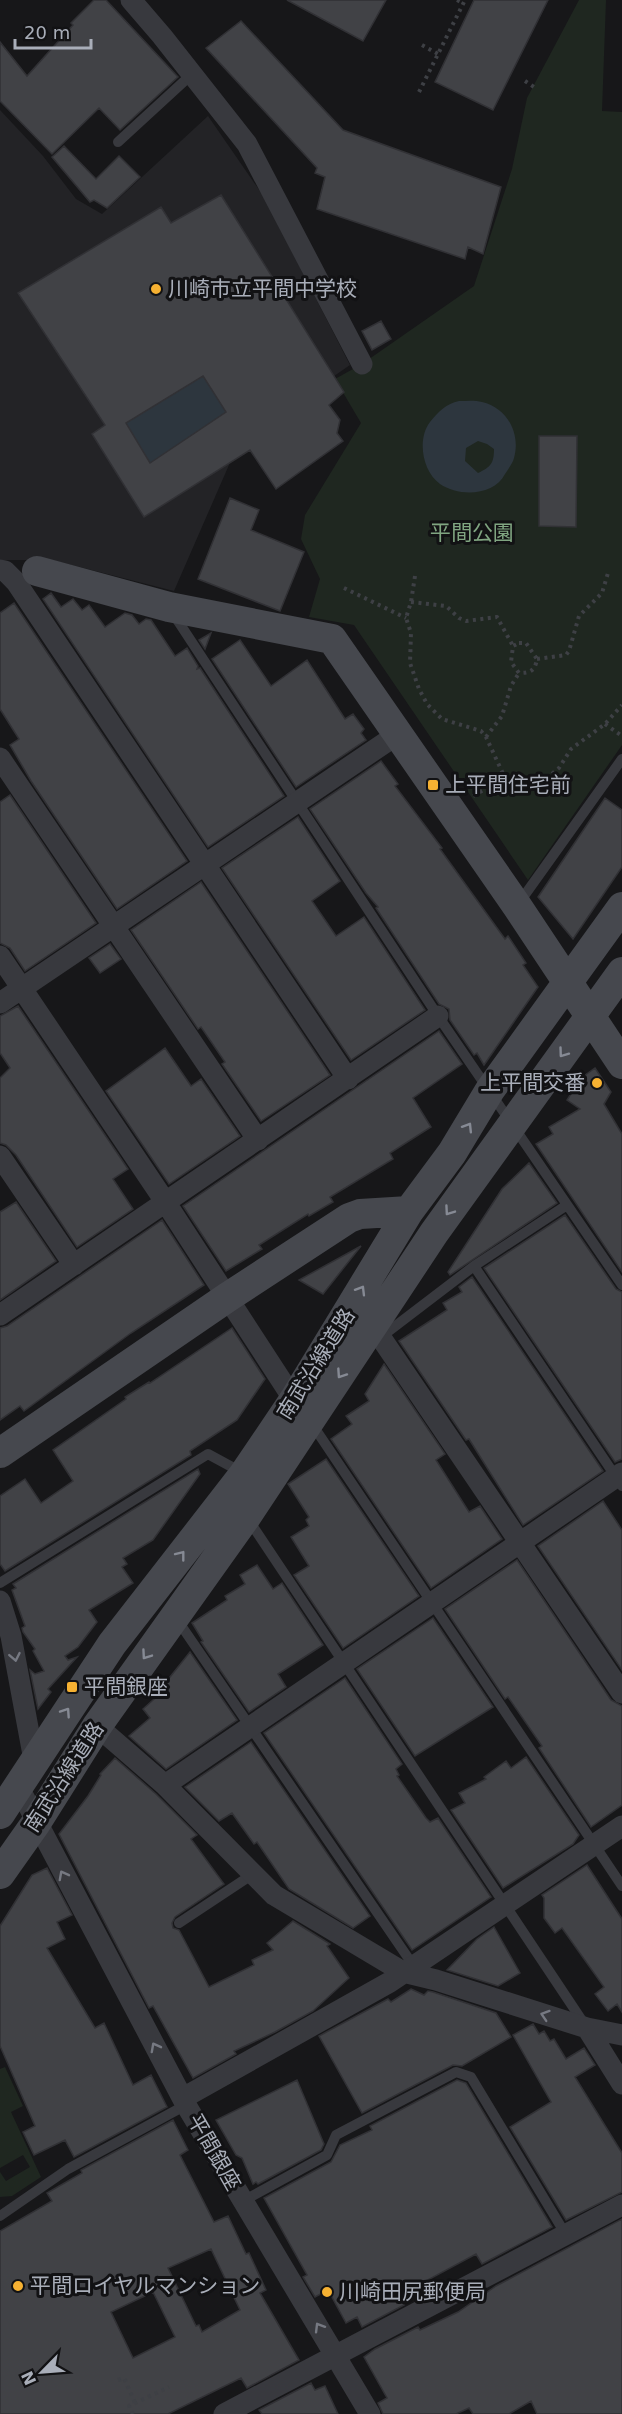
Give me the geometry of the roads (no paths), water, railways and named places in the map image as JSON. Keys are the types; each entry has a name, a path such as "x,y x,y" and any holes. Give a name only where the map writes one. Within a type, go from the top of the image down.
{"street":[{"path":"131,0 247,144 362,364"},
{"path":"13,579 332,639 569,982 622,1064"},
{"path":"13,579 348,1079"},
{"path":"0,1003 398,734"},
{"path":"0,758 258,1140"},
{"name":"南武沿線道路","path":"0,1874 36,1823 98,1726 246,1517 409,1211 452,1153 490,1090 622,907"},
{"path":"0,956 302,1411"},
{"name":"南武沿線道路","path":"0,1814 112,1644 244,1474 377,1331 434,1233 622,972"},
{"path":"0,1315 438,1016"},
{"path":"0,1156 74,1265"},
{"path":"0,1453 228,1297 349,1218 360,1214 409,1211"},
{"path":"377,1331 622,1693"},
{"path":"165,1785 520,1543 620,1479"},
{"path":"0,1601 11,1636 34,1760"},
{"path":"98,1726 165,1785 274,1895 408,1968 436,1980 587,2028 622,2035"},
{"name":"平間銀座","path":"19,1788 184,2101 370,2414"},
{"path":"184,2101 390,1982 622,1826"},
{"path":"587,2028 622,2084"},
{"path":"224,2414 622,2205"}],"lane":[{"path":"118,142 192,74"},
{"path":"169,608 438,1016 622,1285"},
{"path":"517,906 622,759"},
{"path":"377,1331 567,1205"},
{"path":"474,1266 620,1479"},
{"path":"302,1411 622,1886"},
{"path":"0,1583 208,1454 244,1474"},
{"path":"246,1517 587,2028"},
{"path":"174,1616 250,1727 408,1968"},
{"path":"179,1923 253,1874"},
{"path":"243,2201 327,2156 336,2135 456,2072 471,2077 566,2235"},
{"path":"0,2216 68,2169 184,2101"}],"place":[{"name":"川崎市立平間中学校","path":"156,289"},
{"name":"上平間住宅前","path":"433,785"},
{"name":"上平間交番","path":"597,1083"},
{"name":"平間銀座","path":"72,1687"},
{"name":"平間ロイヤルマンション","path":"18,2286"},
{"name":"川崎田尻郵便局","path":"327,2292"}],"park label":[{"name":"平間公園","path":"472,533"}]}
